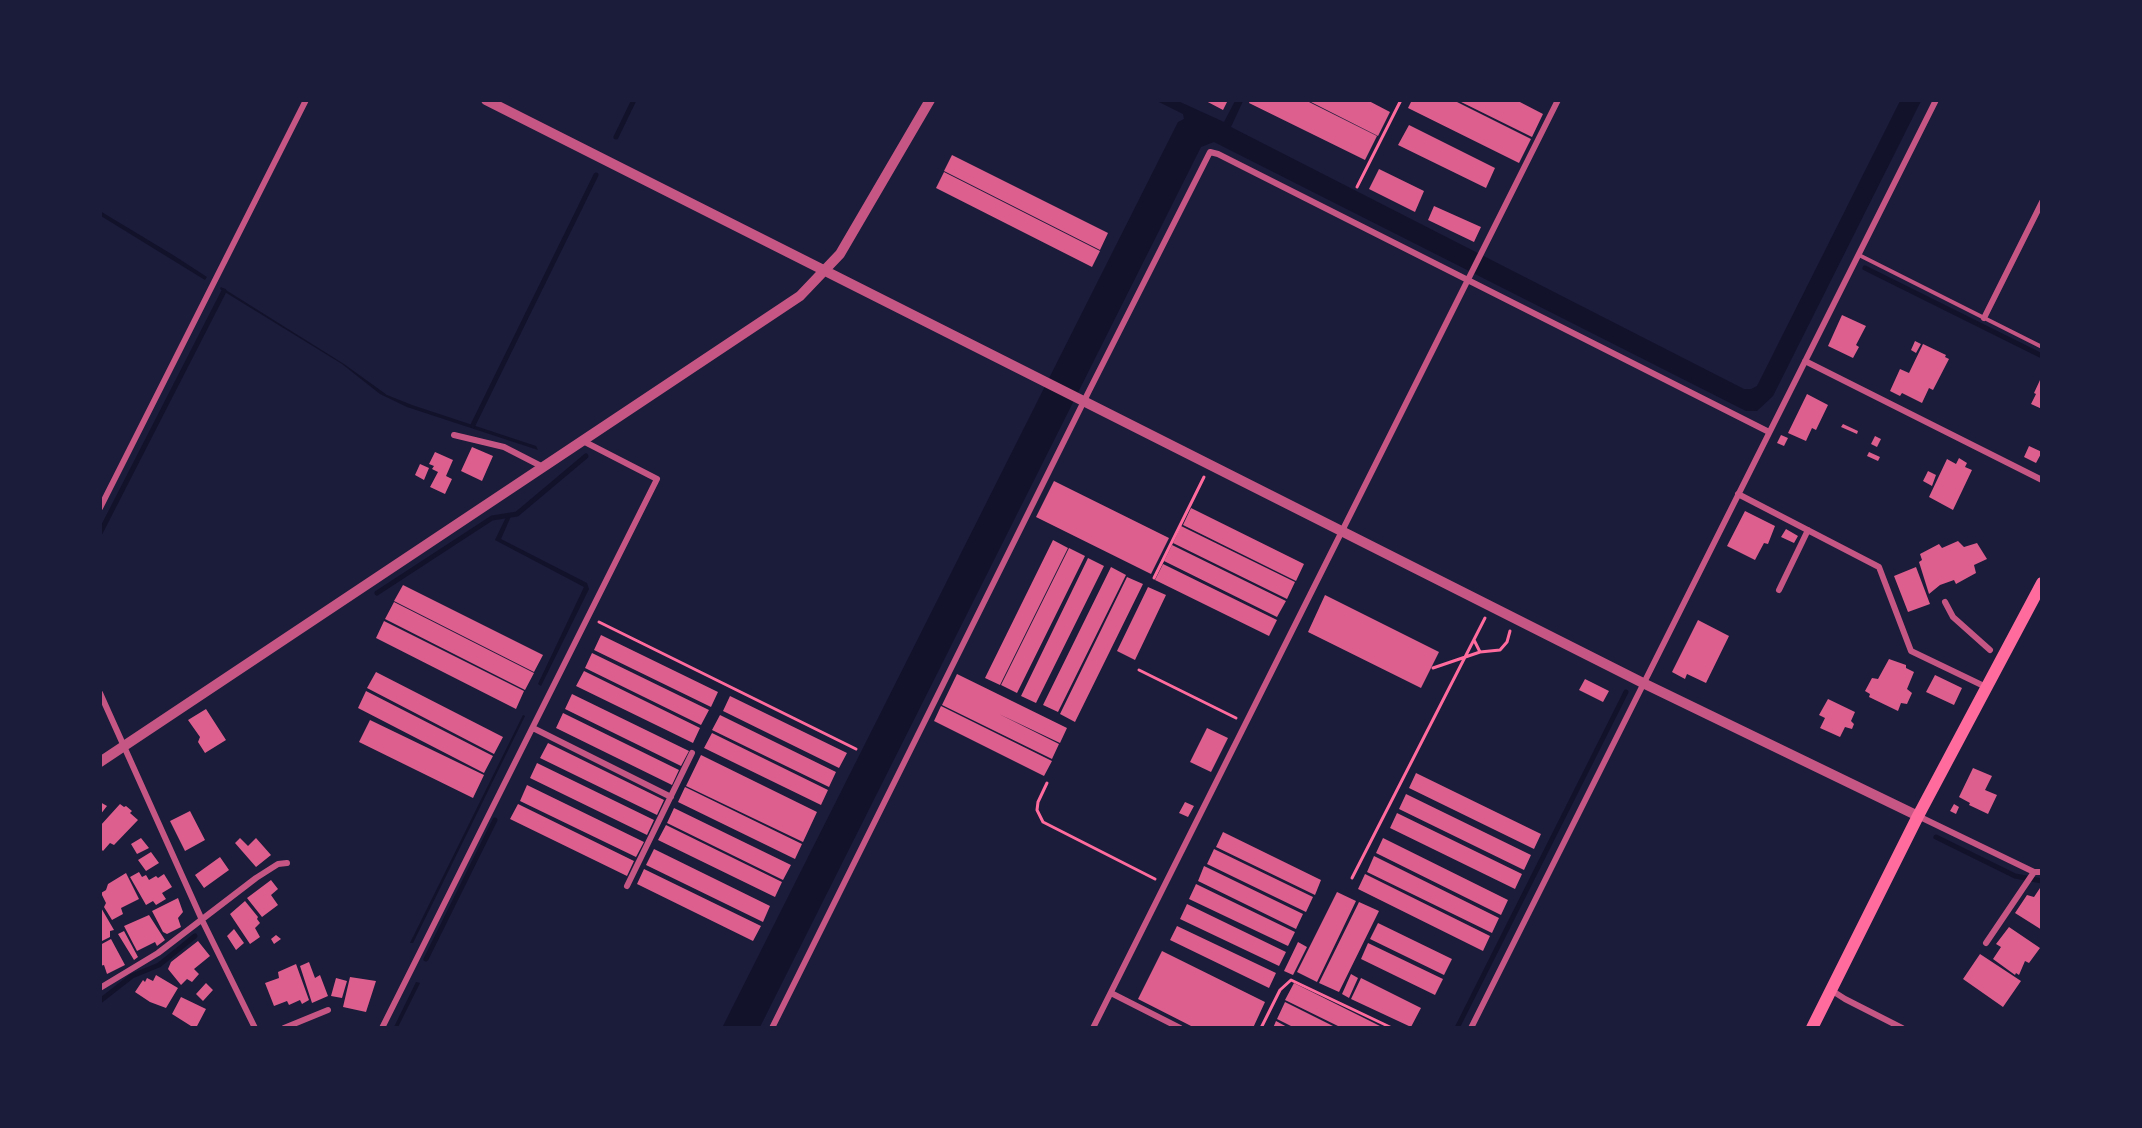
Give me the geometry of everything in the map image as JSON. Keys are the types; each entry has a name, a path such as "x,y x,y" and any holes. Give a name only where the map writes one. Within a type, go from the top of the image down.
{"main road":[{"path":"1812,1028 1918,816 1986,687 2038,601 2042,583"}],"street":[{"path":"100,508 306,100"},
{"path":"486,100 1643,682 2034,872 2042,872"},
{"path":"100,762 800,296 840,254 930,100"},
{"path":"1093,1028 1341,529 1558,100"},
{"path":"1471,1028 1936,100"},
{"path":"772,1028 1081,399 1210,152 1769,432"},
{"path":"1984,318 2042,202"},
{"path":"1805,361 2042,480"},
{"path":"454,435 504,447 544,468"},
{"path":"382,1028 657,479 583,441"},
{"path":"1738,494 1879,567 1911,651 1986,687"},
{"path":"1779,590 1808,530"},
{"path":"1944,602 1953,617 1990,650"},
{"path":"100,693 126,746 202,920 255,1028"},
{"path":"533,728 671,797"},
{"path":"627,886 692,753"},
{"path":"100,988 158,953 256,878 278,864 287,863"},
{"path":"1986,943 2034,872"},
{"path":"1831,990 1902,1028"},
{"path":"1110,993 1180,1028"},
{"path":"284,1028 328,1010"}],"lane":[{"path":"1858,255 2042,347"}],"path":[{"path":"1358,187 1401,100"},
{"path":"1154,578 1210,464"},
{"path":"1352,878 1491,605"},
{"path":"1433,668 1480,652 1500,650 1507,642 1510,632 1506,613"},
{"path":"589,616 856,749"},
{"path":"1474,639 1480,652"},
{"path":"1138,670 1245,723"},
{"path":"1047,783 1038,802 1037,810 1043,822 1165,884"},
{"path":"1261,1028 1280,990 1291,980 1392,1028"}],"shaded area":[{"path":"1157,101 1178,101 1224,122 1235,101 1243,101 1231,127 1744,389 1751,389 1757,386 1900,101 1921,101 1773,396 1757,411 1746,411 1214,142 1201,147 760,1027 722,1028 1178,122 1184,119 1183,114"},
{"path":"100,211 207,277 205,280 101,216"},
{"path":"221,287 344,364 387,395 536,446 538,450 407,407 380,394 342,364 220,289"},
{"path":"507,515 511,516 501,539 587,583 589,589 541,686 538,684 584,587 495,540"},
{"path":"523,715 525,716 413,943 410,943"},
{"path":"416,982 420,983 398,1027 394,1027"}],"building":[{"path":"1204,100 1228,100 1223,110"},
{"path":"1250,100 1305,100 1377,136 1365,160 1249,103"},
{"path":"1307,100 1367,100 1390,112 1378,136"},
{"path":"1412,100 1453,100 1531,139 1519,163 1408,108"},
{"path":"1457,100 1516,100 1543,114 1532,137"},
{"path":"1409,125 1495,168 1486,188 1398,145"},
{"path":"952,155 1108,233 1100,250 944,171"},
{"path":"1379,169 1424,191 1415,212 1369,189"},
{"path":"944,172 1100,251 1092,267 936,188"},
{"path":"1434,206 1481,227 1474,242 1428,220"},
{"path":"1842,315 1866,326 1856,345 1859,347 1853,358 1828,346"},
{"path":"1915,341 1921,344 1916,353 1911,350"},
{"path":"1923,344 1946,355 1945,357 1949,359 1933,390 1929,388 1922,403 1902,393 1900,396 1890,391 1900,369 1909,373"},
{"path":"2040,380 2042,381 2042,409 2031,404"},
{"path":"1807,394 1828,405 1816,430 1812,428 1806,441 1788,433"},
{"path":"1843,424 1858,431 1857,434 1841,427"},
{"path":"1781,435 1788,438 1784,446 1777,443"},
{"path":"1875,436 1881,439 1877,447 1871,444"},
{"path":"2029,446 2042,452 2036,463 2024,457"},
{"path":"472,447 493,456 482,481 461,471"},
{"path":"435,452 453,460 446,476 452,479 445,494 430,487 438,472 432,469 434,466 429,464"},
{"path":"1869,452 1880,457 1878,461 1867,456"},
{"path":"1959,458 1967,463 1965,467 1972,470 1953,510 1929,497 1947,459 1956,464"},
{"path":"420,464 429,468 424,480 415,475"},
{"path":"1928,471 1936,475 1932,486 1923,481"},
{"path":"1054,481 1169,538 1151,574 1036,517"},
{"path":"1191,508 1304,564 1296,581 1183,525"},
{"path":"1745,511 1775,526 1768,544 1764,543 1755,560 1727,546"},
{"path":"1181,526 1295,582 1287,599 1173,543"},
{"path":"1786,529 1798,536 1794,543 1781,537"},
{"path":"1053,540 1068,548 1000,685 985,678"},
{"path":"1958,541 1964,547 1977,543 1987,559 1974,565 1976,573 1956,584 1954,580 1940,585 1929,594 1919,562 1922,560 1920,554 1939,544 1942,548"},
{"path":"1172,545 1286,601 1277,617 1164,561"},
{"path":"1069,548 1085,556 1017,693 1001,685"},
{"path":"1088,558 1104,566 1036,703 1021,696"},
{"path":"1163,564 1277,620 1269,636 1155,580"},
{"path":"1111,567 1126,575 1058,712 1043,705"},
{"path":"1916,567 1930,604 1908,612 1894,576"},
{"path":"1127,577 1143,584 1075,722 1060,714"},
{"path":"403,585 543,655 534,672 394,601"},
{"path":"1148,587 1166,595 1135,660 1117,651"},
{"path":"1325,595 1439,652 1421,688 1308,632"},
{"path":"394,602 534,673 525,690 385,619"},
{"path":"1698,620 1729,636 1706,683 1687,674 1685,679 1672,672"},
{"path":"384,621 524,691 516,709 376,638"},
{"path":"601,635 718,692 711,707 594,650"},
{"path":"592,653 709,710 701,725 585,668"},
{"path":"1889,659 1906,665 1906,668 1914,672 1907,689 1912,693 1907,704 1901,703 1898,711 1869,697 1870,694 1865,691 1872,678 1878,679"},
{"path":"584,671 700,728 693,743 576,686"},
{"path":"376,672 503,737 494,754 367,688"},
{"path":"957,674 1067,728 1060,743 999,714 1059,744 1052,759 942,705"},
{"path":"1935,675 1962,688 1954,705 1926,692"},
{"path":"1585,679 1609,691 1603,702 1579,690"},
{"path":"366,691 493,756 484,773 358,708"},
{"path":"572,694 689,751 681,766 565,709"},
{"path":"730,696 847,753 839,768 723,711"},
{"path":"1828,699 1855,712 1851,721 1854,724 1852,729 1845,727 1840,737 1820,728 1825,718 1819,715"},
{"path":"941,706 1052,761 1044,776 934,721"},
{"path":"206,709 226,740 205,753 198,742 200,737 188,720"},
{"path":"563,713 679,770 672,785 556,728"},
{"path":"720,715 836,772 829,787 712,730"},
{"path":"370,720 484,775 473,798 359,742"},
{"path":"1207,728 1228,738 1211,772 1190,762"},
{"path":"712,733 828,790 821,805 704,748"},
{"path":"548,743 664,800 657,815 540,758"},
{"path":"701,755 817,812 803,842 686,786"},
{"path":"537,763 654,820 647,835 530,778"},
{"path":"1973,768 1992,776 1985,790 1997,795 1988,814 1969,805 1970,803 1959,797"},
{"path":"1416,773 1541,834 1534,849 1409,788"},
{"path":"527,785 644,842 636,857 520,801"},
{"path":"685,787 802,844 795,859 678,802"},
{"path":"1406,794 1531,855 1524,870 1399,809"},
{"path":"100,802 107,806 100,815"},
{"path":"1185,802 1194,806 1188,817 1179,813"},
{"path":"120,804 132,811 130,813 138,820 114,845 110,843 103,851 100,848 100,826"},
{"path":"518,804 634,861 627,876 510,819"},
{"path":"1954,804 1959,807 1956,814 1950,811"},
{"path":"674,808 791,865 783,880 667,823"},
{"path":"190,811 205,840 185,851 170,821"},
{"path":"1397,813 1522,874 1515,889 1390,828"},
{"path":"666,825 782,882 775,897 658,840"},
{"path":"1223,832 1321,880 1315,895 1216,847"},
{"path":"141,838 149,848 137,854 131,844"},
{"path":"240,838 248,846 256,838 271,855 256,867 235,843"},
{"path":"1383,838 1508,900 1501,915 1376,853"},
{"path":"654,849 770,906 763,922 646,865"},
{"path":"1214,849 1313,897 1306,912 1207,864"},
{"path":"151,852 159,863 146,871 138,860"},
{"path":"1374,856 1499,918 1492,933 1367,872"},
{"path":"220,857 229,870 204,888 195,875"},
{"path":"1204,866 1303,914 1296,929 1198,881"},
{"path":"644,869 761,926 753,941 637,884"},
{"path":"139,872 142,877 146,875 149,880 164,874 172,887 162,893 166,899 156,905 153,901 146,905 130,877"},
{"path":"126,873 139,899 121,908 123,914 112,920 104,907 106,903 101,893 106,890 108,884"},
{"path":"1365,874 1490,936 1483,951 1358,889"},
{"path":"271,880 278,889 271,895 278,905 262,917 247,898"},
{"path":"1196,884 1295,932 1288,946 1189,899"},
{"path":"2042,885 2042,930 2015,913 2027,895 2034,897"},
{"path":"1337,892 1356,901 1317,982 1297,972"},
{"path":"178,898 183,912 178,918 181,927 167,934 163,932 152,911"},
{"path":"245,901 260,923 255,928 260,937 250,944 230,914"},
{"path":"1359,902 1379,911 1339,992 1319,983"},
{"path":"1187,904 1286,952 1279,966 1180,919"},
{"path":"100,906 114,930 110,931 110,937 100,942"},
{"path":"149,915 165,940 157,946 155,942 137,951 124,926"},
{"path":"1378,923 1452,959 1444,975 1370,939"},
{"path":"1177,926 1276,973 1269,988 1170,940"},
{"path":"2009,927 2040,948 2029,963 2025,961 2019,975 2016,973 2015,975 1993,959 2001,947 1996,944"},
{"path":"234,929 244,943 236,950 227,936"},
{"path":"124,931 138,957 134,960 118,934"},
{"path":"276,935 281,939 274,944 271,939"},
{"path":"111,939 125,965 107,974 104,965 100,966 100,945"},
{"path":"198,941 210,956 194,969 199,974 192,982 187,979 181,985 168,969 171,962"},
{"path":"1298,942 1307,947 1293,975 1284,971"},
{"path":"1368,943 1443,979 1435,995 1361,959"},
{"path":"1162,951 1265,1002 1253,1028 1195,1028 1138,999"},
{"path":"1980,954 2021,981 2003,1007 1963,979"},
{"path":"309,962 315,978 320,975 328,996 312,1003 300,966"},
{"path":"296,964 309,1000 302,1004 300,1000 289,1005 287,1001 274,1006 265,983 279,978 278,972"},
{"path":"1351,974 1358,978 1349,998 1342,994"},
{"path":"156,975 178,988 166,1008 150,1002 135,992 143,980 145,982 147,978 153,981"},
{"path":"350,977 376,981 366,1012 343,1007"},
{"path":"336,978 347,981 342,998 331,996"},
{"path":"1361,978 1421,1008 1411,1027 1351,999"},
{"path":"206,983 213,990 203,1001 196,994"},
{"path":"1294,983 1384,1028 1342,1028 1285,1000"},
{"path":"181,997 206,1009 196,1028 190,1028 191,1026 172,1014"},
{"path":"1285,1002 1337,1028 1295,1028 1277,1019"},
{"path":"1276,1021 1289,1028 1273,1028"}],"waterway":[{"path":"616,137 634,100"},
{"path":"473,425 596,175"},
{"path":"1865,268 2042,356"},
{"path":"100,533 224,291"},
{"path":"377,593 492,518 517,514 586,456"},
{"path":"1457,1028 1626,692"},
{"path":"426,959 495,820"},
{"path":"1936,837 2015,876 2042,881"},
{"path":"100,1001 132,976 159,965 195,936"}]}
